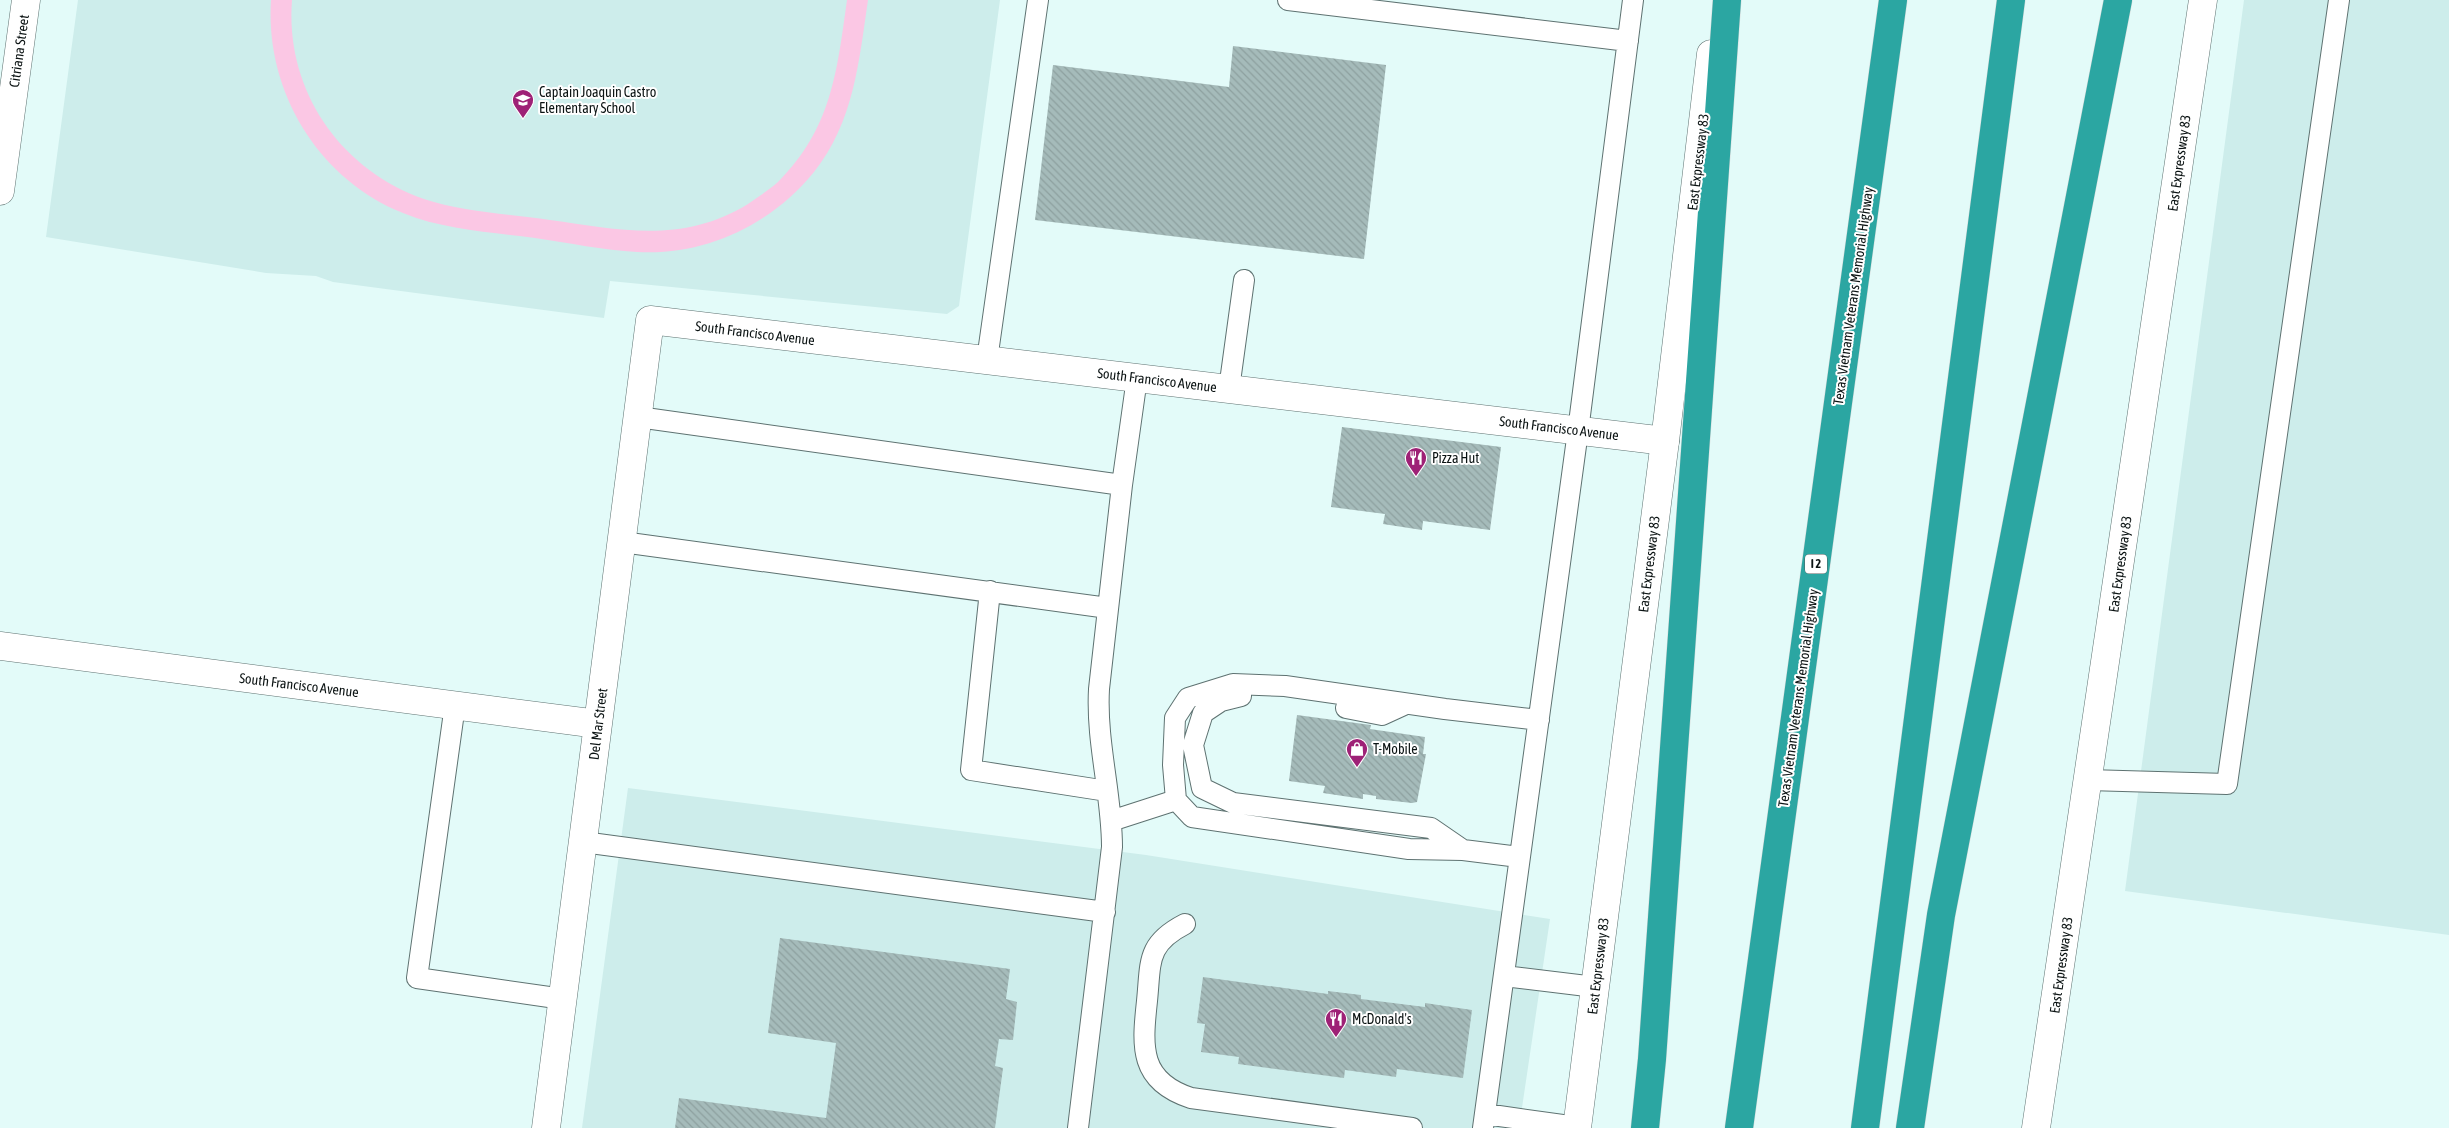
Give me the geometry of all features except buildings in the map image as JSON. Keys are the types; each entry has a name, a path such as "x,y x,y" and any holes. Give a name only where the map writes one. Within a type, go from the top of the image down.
{"highway":[{"path":"1645,1128 1654,1039 1728,0"},
{"name":"Texas Vietnam Veterans Memorial Highway","path":"1739,1128 1893,0"},
{"path":"1864,1128 2011,0"},
{"path":"1910,1128 1941,915 2118,0"}],"street":[{"name":"Citriana Street","path":"0,192 26,0"},
{"name":"East Expressway 83","path":"1577,1128 1665,441 1718,0"},
{"name":"East Expressway 83","path":"2036,1128 2202,0"},
{"name":"South Francisco Avenue","path":"650,320 1665,441"},
{"name":"Del Mar Street","path":"546,1128 650,320"},
{"name":"South Francisco Avenue","path":"0,646 598,724"}],"lane":[{"path":"987,360 1038,0"},
{"path":"1288,0 1628,41"},
{"path":"1577,1128 1484,1121 1578,431 1633,0"},
{"path":"2088,780 2227,784 2339,0"},
{"path":"1229,389 1244,280"},
{"path":"1078,1128 1112,847 1111,821 1097,717 1122,485 1137,378"},
{"path":"638,417 1122,485"},
{"path":"622,542 1108,608"},
{"path":"990,591 971,770 1107,791"},
{"path":"1519,857 1463,850 1409,849 1192,817 1176,800 1173,765 1175,718 1188,698 1234,684 1285,686 1406,704 1539,720"},
{"path":"1406,704 1382,715 1258,692 1221,701 1203,713 1193,745 1202,788 1234,804 1431,828 1463,850"},
{"path":"455,705 417,978 563,999"},
{"path":"1111,821 1176,800"},
{"path":"582,842 1105,912"},
{"path":"1185,924 1166,934 1154,950 1150,966 1143,1038 1146,1056 1152,1071 1163,1085 1174,1092 1191,1098 1412,1128"},
{"path":"1504,976 1595,987"}],"shaded area":[{"name":"Captain Joaquin Castro Elementary School","path":"78,0 1000,0 959,306 947,314 610,281 604,318 333,282 316,276 266,273 46,237"},
{"path":"271,0 292,0 292,33 298,64 308,94 323,122 343,146 367,168 394,185 424,199 470,210 627,230 651,231 700,225 724,217 748,204 778,182 796,162 810,141 821,119 835,75 847,0 868,0 858,68 846,112 838,133 827,153 814,172 797,191 757,222 712,242 687,249 637,252 451,227 419,219 373,198 346,178 322,155 303,128 288,98 277,67 271,34"},
{"path":"2244,0 2449,0 2449,935 2125,891"},
{"path":"628,788 1146,855 1550,919 1519,1128 582,1128"}],"place":[{"name":"Captain Joaquin Castro Elementary School","path":"523,119"},
{"name":"Pizza Hut","path":"1416,477"},
{"name":"T-Mobile","path":"1357,768"},
{"name":"McDonald's","path":"1336,1038"}]}
